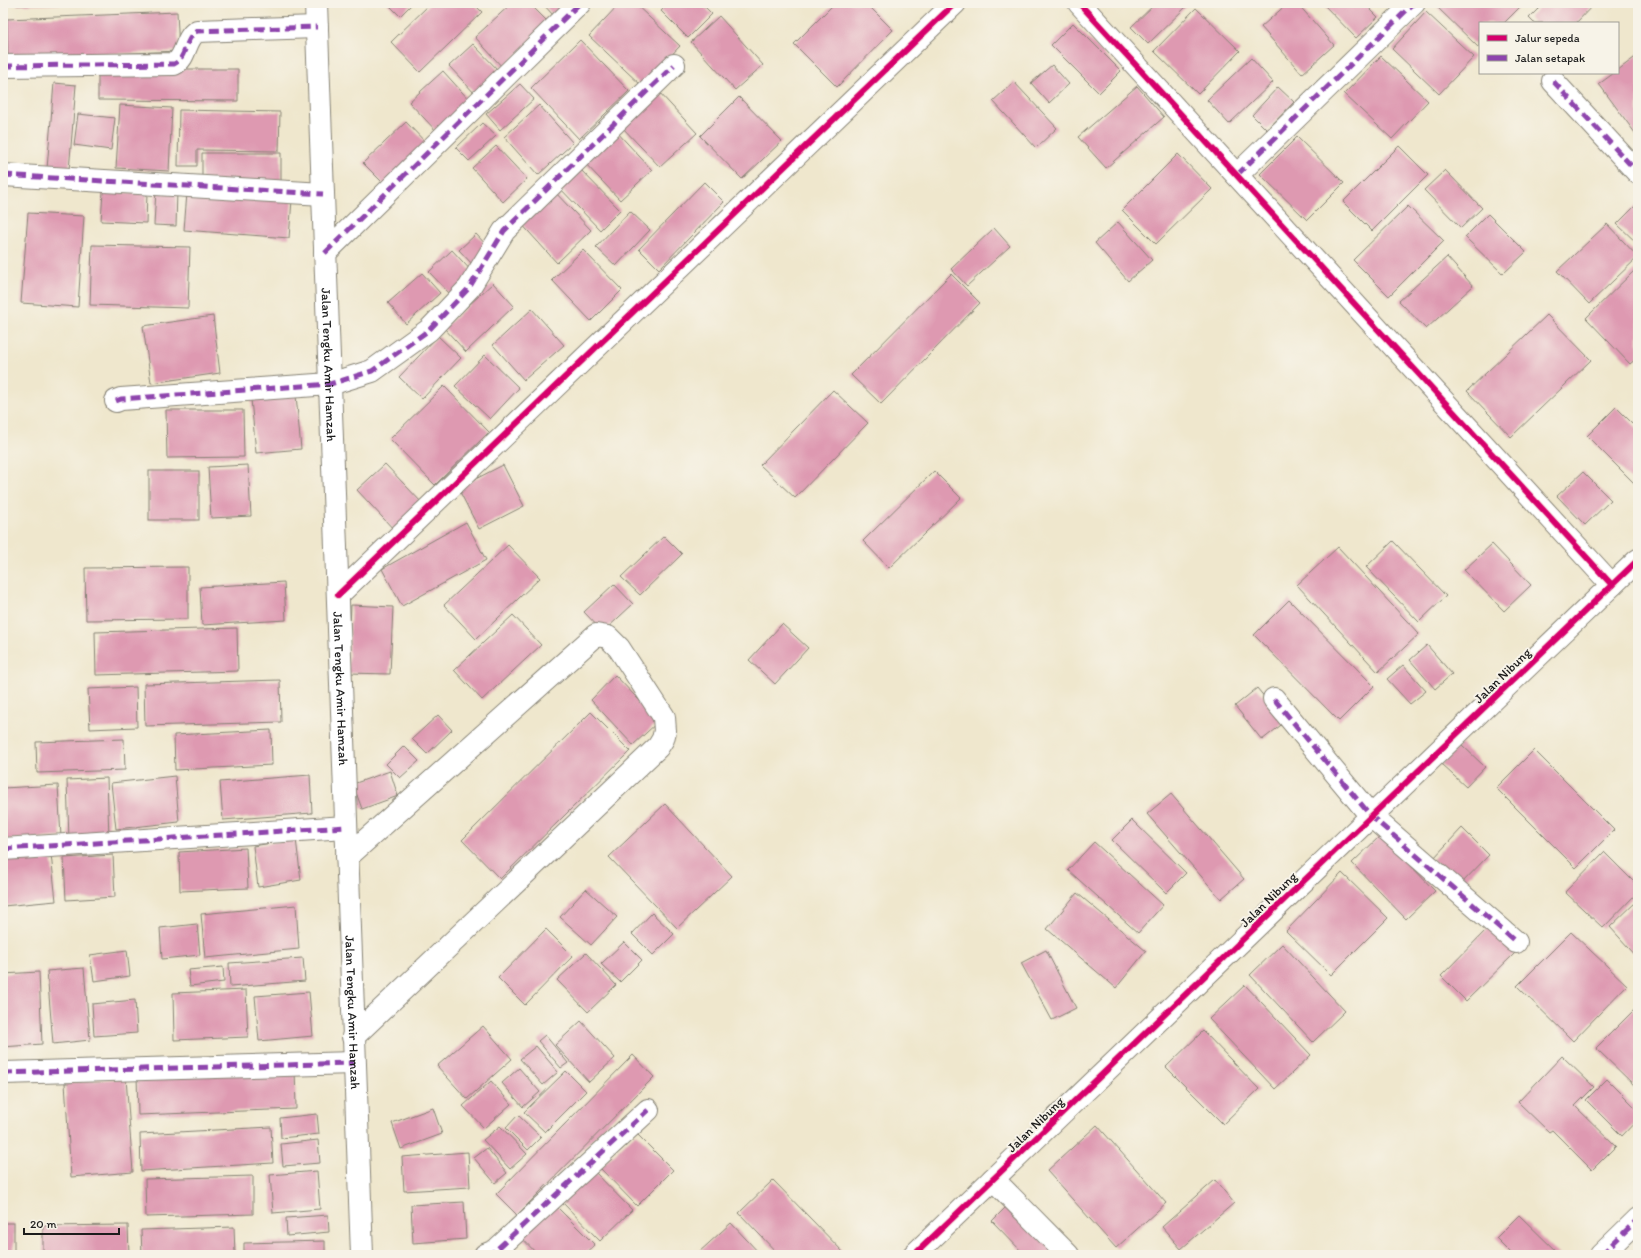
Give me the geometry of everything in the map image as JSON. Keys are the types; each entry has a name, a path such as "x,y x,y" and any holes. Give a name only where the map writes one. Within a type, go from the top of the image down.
{"street":[{"name":"Jalan Tengku Amir Hamzah","path":"316,3 362,1255"},
{"path":"325,253 580,3"},
{"path":"338,595 955,3"},
{"path":"1079,3 1612,585"},
{"path":"1237,175 1414,3"},
{"path":"3,66 174,64 181,59 188,39 197,31 317,27"},
{"path":"116,401 121,399 330,384 372,371 429,330 468,288 504,231 674,65"},
{"path":"1553,81 1638,173"},
{"path":"3,175 323,194"},
{"name":"Jalan Nibung","path":"914,1255 1638,560"},
{"path":"347,857 596,635 608,637 619,648 664,717 665,731 663,739 658,747 353,1037"},
{"path":"1274,699 1371,816 1516,942"},
{"path":"3,850 346,827"},
{"path":"3,1073 354,1063"},
{"path":"485,1255 495,1250 648,1110"},
{"path":"993,1179 1068,1255"},
{"path":"1601,1255 1638,1220"}],"building":[{"path":"17,3 66,3 66,4 17,5"},
{"path":"387,3 413,3 400,16"},
{"path":"431,3 473,3 482,12 420,72 391,42"},
{"path":"512,3 529,3 550,24 503,68 475,37"},
{"path":"542,3 568,3 554,16"},
{"path":"620,3 634,3 680,46 642,86 589,36"},
{"path":"669,3 701,3 712,14 688,38 661,11"},
{"path":"835,3 866,3 893,30 837,87 794,44"},
{"path":"1156,3 1190,3 1148,44 1131,27"},
{"path":"1288,3 1297,3 1334,45 1302,74 1261,27"},
{"path":"1322,3 1364,3 1378,17 1356,38"},
{"path":"1433,3 1524,3 1505,22 1479,22 1479,48"},
{"path":"1544,3 1595,3 1577,22 1533,22 1529,18"},
{"path":"1196,8 1240,51 1198,94 1154,51"},
{"path":"177,12 179,51 8,58 7,19"},
{"path":"1426,12 1474,57 1439,94 1392,49"},
{"path":"719,16 763,65 735,90 691,42"},
{"path":"1073,23 1121,71 1099,93 1051,45"},
{"path":"580,40 629,91 579,139 531,88"},
{"path":"473,44 501,73 477,96 449,66"},
{"path":"1638,55 1638,137 1599,84 1613,74 1619,74 1619,69"},
{"path":"1381,56 1428,101 1392,139 1344,94"},
{"path":"1251,58 1273,82 1229,124 1207,100"},
{"path":"1052,65 1069,84 1049,103 1031,83"},
{"path":"98,69 238,69 238,101 98,100"},
{"path":"443,71 471,102 438,133 409,102"},
{"path":"1014,82 1057,128 1036,148 993,101"},
{"path":"54,83 76,85 69,171 47,169"},
{"path":"520,84 534,99 500,130 486,114"},
{"path":"1137,86 1164,117 1106,168 1078,137"},
{"path":"1278,87 1294,102 1267,130 1252,115"},
{"path":"658,91 697,133 660,167 620,125"},
{"path":"739,97 782,141 742,179 700,136"},
{"path":"120,105 172,108 169,171 116,168"},
{"path":"539,105 573,143 538,175 504,137"},
{"path":"179,110 280,112 279,151 197,150 197,166 178,166"},
{"path":"78,114 115,118 111,150 74,145"},
{"path":"406,122 430,147 388,188 363,163"},
{"path":"482,123 496,136 469,161 456,148"},
{"path":"615,130 652,170 620,200 582,160"},
{"path":"1297,137 1344,183 1307,220 1260,174"},
{"path":"496,146 527,179 503,202 472,168"},
{"path":"1399,146 1428,175 1372,231 1343,202"},
{"path":"202,153 281,153 281,183 202,184"},
{"path":"1178,154 1212,189 1156,244 1122,210"},
{"path":"577,166 620,210 600,230 557,185"},
{"path":"1445,170 1482,208 1461,228 1424,190"},
{"path":"704,182 724,202 659,269 639,249"},
{"path":"156,190 177,191 176,226 154,225"},
{"path":"553,190 591,230 557,263 519,221"},
{"path":"103,192 147,193 146,223 101,221"},
{"path":"187,193 292,200 289,238 184,230"},
{"path":"1638,203 1638,244 1617,224"},
{"path":"1408,206 1444,241 1389,296 1353,260"},
{"path":"630,211 650,230 616,266 596,247"},
{"path":"28,213 84,216 78,307 21,303"},
{"path":"1488,214 1526,252 1503,274 1465,237"},
{"path":"1118,222 1152,260 1128,281 1095,243"},
{"path":"1607,224 1638,257 1589,304 1557,271"},
{"path":"994,228 1010,246 967,286 951,269"},
{"path":"476,234 489,248 473,265 459,250"},
{"path":"92,245 190,247 188,308 90,305"},
{"path":"452,250 474,274 451,295 429,272"},
{"path":"583,250 622,290 591,321 552,280"},
{"path":"1447,257 1473,286 1426,329 1399,301"},
{"path":"1638,267 1638,357 1630,364 1586,318"},
{"path":"422,273 440,293 406,324 388,303"},
{"path":"951,274 980,303 881,404 851,375"},
{"path":"493,283 514,306 466,352 444,328"},
{"path":"532,309 564,345 524,380 493,345"},
{"path":"1547,315 1591,360 1511,437 1467,391"},
{"path":"213,316 220,373 151,383 143,326"},
{"path":"438,336 461,358 422,399 399,377"},
{"path":"485,355 519,388 490,419 455,386"},
{"path":"444,386 489,432 435,485 390,439"},
{"path":"833,390 868,423 795,498 760,465"},
{"path":"296,395 301,449 256,453 251,399"},
{"path":"1616,407 1638,429 1638,481 1635,484 1587,436"},
{"path":"166,410 243,410 244,457 167,458"},
{"path":"385,464 424,505 396,532 357,490"},
{"path":"248,465 251,516 211,518 208,467"},
{"path":"503,465 524,506 479,529 458,488"},
{"path":"149,471 199,471 199,520 149,520"},
{"path":"934,471 961,498 889,568 863,541"},
{"path":"1583,472 1611,500 1585,525 1557,496"},
{"path":"466,522 486,560 402,606 382,569"},
{"path":"664,536 682,554 640,595 621,577"},
{"path":"1393,541 1446,596 1419,622 1366,567"},
{"path":"1492,544 1531,585 1504,611 1464,570"},
{"path":"508,545 540,578 476,639 444,605"},
{"path":"1338,547 1419,634 1378,672 1297,585"},
{"path":"188,567 188,619 86,620 85,568"},
{"path":"284,582 286,620 202,625 200,587"},
{"path":"614,584 633,604 603,632 584,612"},
{"path":"1289,600 1374,686 1339,721 1254,635"},
{"path":"351,605 393,607 390,674 348,673"},
{"path":"513,615 541,645 482,700 454,670"},
{"path":"782,624 808,648 775,684 749,660"},
{"path":"237,628 238,671 96,675 95,632"},
{"path":"1427,645 1452,674 1435,689 1410,660"},
{"path":"1403,665 1426,691 1410,704 1387,679"},
{"path":"615,675 659,721 633,745 591,700"},
{"path":"280,680 281,722 145,726 144,684"},
{"path":"136,687 137,727 90,729 88,689"},
{"path":"1257,688 1285,722 1262,740 1235,706"},
{"path":"591,712 630,751 500,879 462,840"},
{"path":"438,715 452,730 427,754 412,739"},
{"path":"271,730 272,765 175,770 174,735"},
{"path":"124,739 125,770 37,773 36,742"},
{"path":"1461,744 1485,767 1466,787 1441,764"},
{"path":"404,746 419,761 400,778 386,764"},
{"path":"1534,750 1614,830 1576,868 1496,788"},
{"path":"390,771 398,796 362,809 353,784"},
{"path":"310,775 312,813 223,820 220,782"},
{"path":"175,776 179,822 116,829 111,783"},
{"path":"107,778 109,838 69,840 67,780"},
{"path":"58,785 61,837 3,840 3,788"},
{"path":"1171,794 1244,879 1221,899 1147,814"},
{"path":"665,804 732,876 677,928 609,857"},
{"path":"1132,820 1186,873 1166,893 1112,840"},
{"path":"1462,828 1489,855 1459,886 1432,860"},
{"path":"1381,835 1435,891 1406,919 1352,863"},
{"path":"296,839 301,880 258,887 253,846"},
{"path":"1094,842 1163,905 1138,933 1068,870"},
{"path":"246,848 248,888 180,891 179,852"},
{"path":"1604,852 1638,886 1638,892 1603,928 1565,892"},
{"path":"51,854 56,901 3,906 3,859"},
{"path":"113,855 115,897 66,900 64,858"},
{"path":"1342,873 1388,918 1331,975 1286,931"},
{"path":"586,889 617,917 591,945 560,917"},
{"path":"1077,893 1146,951 1116,988 1047,929"},
{"path":"1638,900 1638,958 1610,927"},
{"path":"296,905 299,949 205,958 201,914"},
{"path":"652,913 674,934 653,955 632,934"},
{"path":"197,924 200,955 162,959 160,928"},
{"path":"1489,927 1515,953 1466,1001 1441,976"},
{"path":"546,929 573,956 525,1005 498,978"},
{"path":"1571,932 1627,985 1573,1041 1517,986"},
{"path":"624,942 642,960 620,982 601,964"},
{"path":"1282,944 1345,1011 1313,1042 1250,975"},
{"path":"127,950 130,976 94,981 90,955"},
{"path":"1046,950 1076,1008 1052,1020 1021,963"},
{"path":"586,953 616,985 588,1012 557,980"},
{"path":"303,958 305,981 230,987 229,963"},
{"path":"223,967 224,982 190,986 188,970"},
{"path":"84,968 90,1040 53,1044 47,971"},
{"path":"39,972 42,1044 3,1047 3,974"},
{"path":"1245,985 1311,1055 1275,1089 1209,1019"},
{"path":"246,990 248,1037 174,1040 173,993"},
{"path":"309,992 313,1036 259,1041 255,996"},
{"path":"135,1000 137,1033 94,1036 92,1004"},
{"path":"1634,1010 1638,1014 1638,1089 1596,1048"},
{"path":"581,1021 615,1058 589,1082 555,1045"},
{"path":"483,1026 512,1059 467,1099 437,1066"},
{"path":"1203,1031 1259,1089 1223,1124 1166,1067"},
{"path":"545,1035 568,1063 561,1068 538,1041"},
{"path":"536,1046 558,1072 543,1085 520,1059"},
{"path":"633,1055 654,1077 517,1215 496,1194"},
{"path":"1562,1056 1594,1087 1575,1106 1616,1146 1592,1170 1552,1130 1549,1132 1518,1102"},
{"path":"295,1068 296,1109 138,1115 137,1075"},
{"path":"519,1068 540,1092 523,1107 502,1083"},
{"path":"566,1071 586,1091 545,1132 524,1112"},
{"path":"126,1078 133,1172 71,1177 65,1083"},
{"path":"1607,1079 1638,1110 1638,1119 1622,1136 1586,1100"},
{"path":"491,1081 511,1104 484,1128 463,1106"},
{"path":"433,1108 442,1134 401,1149 392,1123"},
{"path":"317,1114 319,1134 281,1138 280,1118"},
{"path":"518,1115 541,1137 528,1150 506,1128"},
{"path":"1097,1125 1166,1203 1116,1248 1047,1171"},
{"path":"500,1126 527,1154 510,1169 483,1140"},
{"path":"271,1127 273,1163 141,1171 140,1134"},
{"path":"636,1133 673,1170 637,1206 600,1168"},
{"path":"318,1140 320,1163 283,1166 281,1144"},
{"path":"487,1148 507,1173 495,1183 474,1158"},
{"path":"468,1152 470,1187 404,1191 402,1157"},
{"path":"593,1170 632,1210 600,1241 561,1201"},
{"path":"317,1171 320,1209 273,1213 270,1175"},
{"path":"253,1176 253,1214 146,1217 145,1179"},
{"path":"773,1180 846,1255 779,1255 739,1213"},
{"path":"1215,1180 1234,1203 1181,1249 1162,1227"},
{"path":"464,1202 466,1239 413,1243 411,1205"},
{"path":"553,1203 595,1245 584,1255 538,1255 519,1235"},
{"path":"1009,1204 1058,1255 1025,1255 992,1221"},
{"path":"328,1215 329,1232 287,1236 286,1218"},
{"path":"1519,1215 1560,1255 1513,1255 1496,1238"},
{"path":"3,1223 14,1223 14,1255 3,1255"},
{"path":"731,1223 761,1255 699,1255 698,1253"},
{"path":"128,1225 129,1255 43,1255 43,1226"},
{"path":"234,1227 235,1255 142,1255 141,1230"},
{"path":"325,1241 325,1255 244,1255 244,1243"}],"marked path":[{"path":"325,253 580,3"},
{"path":"1237,175 1414,3"},
{"path":"3,66 174,64 181,57 193,34 197,31 317,27"},
{"path":"116,401 121,399 330,384 372,371 429,330 469,288 504,231 674,65"},
{"path":"1553,81 1638,173"},
{"path":"3,175 323,194"},
{"path":"1274,699 1371,816 1516,942"},
{"path":"3,849 346,827"},
{"path":"3,1073 354,1063"},
{"path":"485,1255 495,1251 648,1110"},
{"path":"1601,1255 1638,1219"}],"cycle path":[{"path":"338,595 955,3"},
{"path":"1079,3 1612,585"},
{"path":"914,1255 1638,560"}]}
